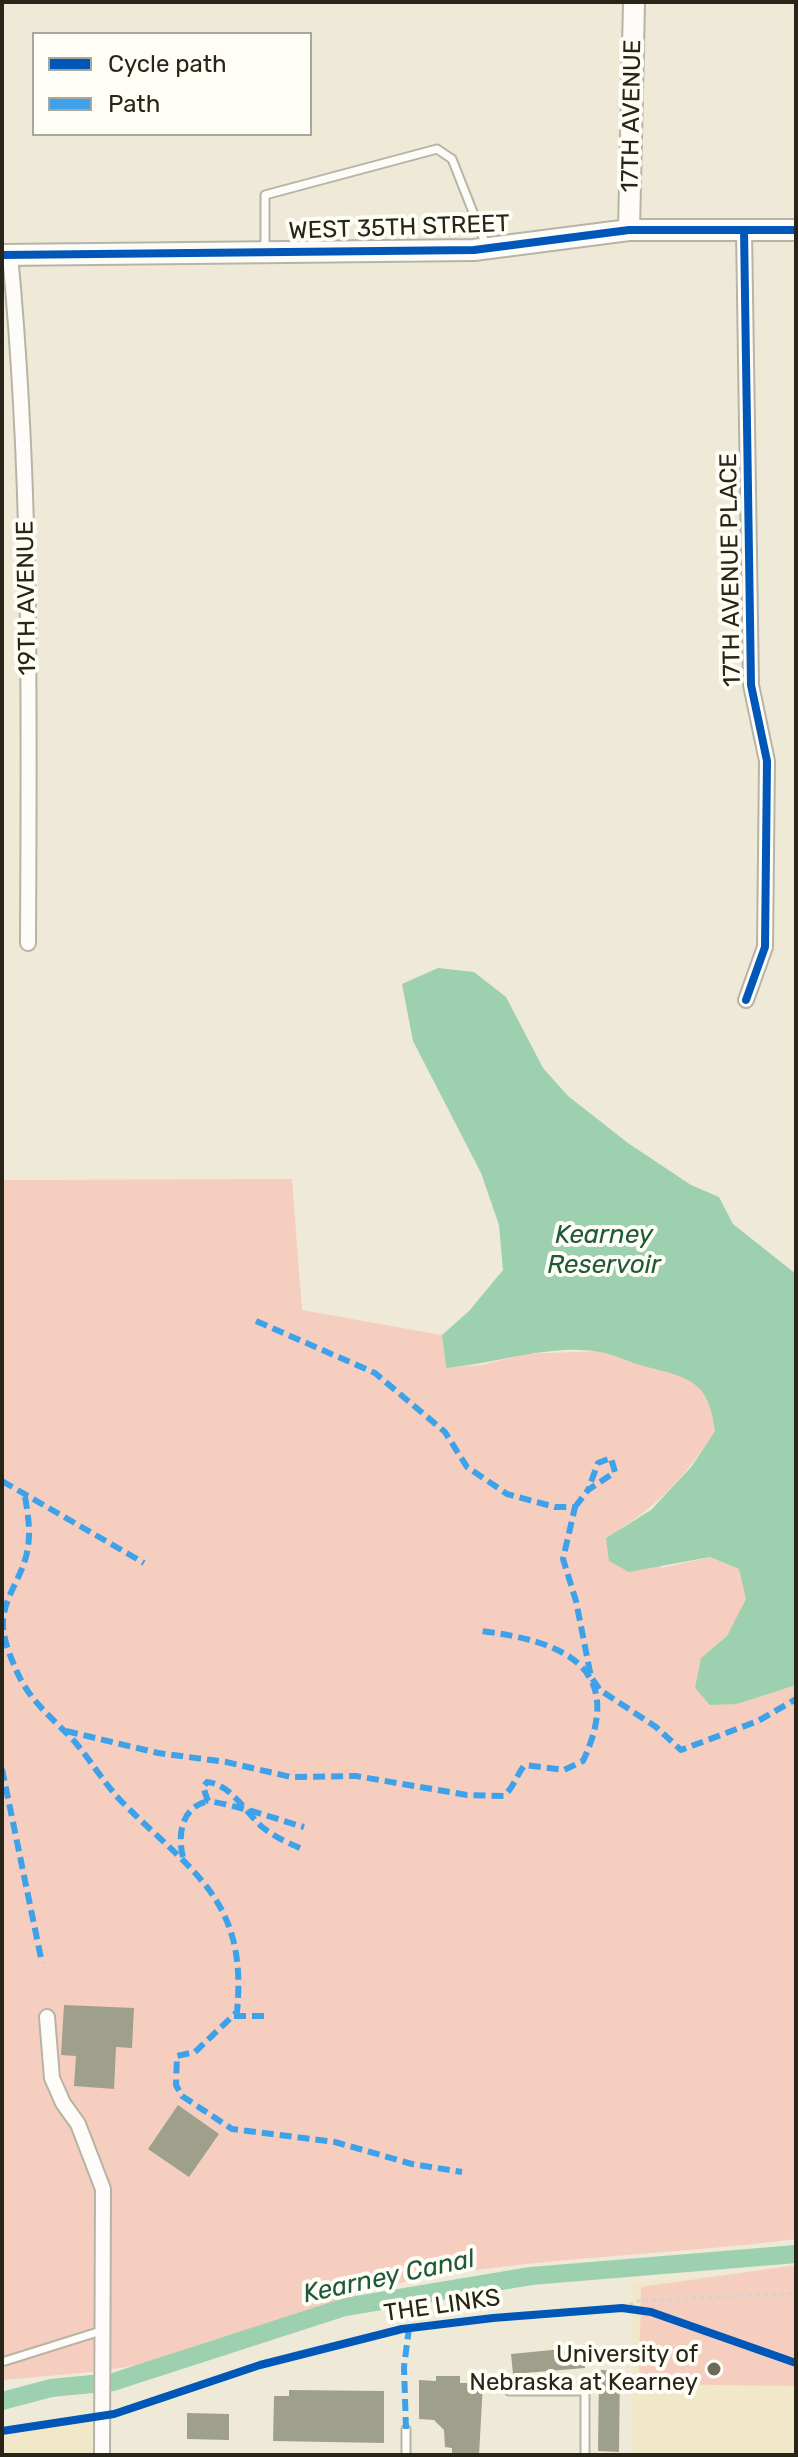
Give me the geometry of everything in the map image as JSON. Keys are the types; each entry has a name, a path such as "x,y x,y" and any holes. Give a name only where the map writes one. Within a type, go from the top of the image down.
{"street":[{"name":"17TH AVENUE","path":"629,230 634,2"},
{"name":"WEST 35TH STREET","path":"6,255 487,248 629,230 796,230"},
{"name":"17TH AVENUE PLACE","path":"744,230 751,685 767,761 765,947 746,1000"},
{"name":"19TH AVENUE","path":"6,255 23,385 28,577 28,943"},
{"path":"47,2017 52,2078 63,2103 78,2124 103,2189 102,2455"}],"lane":[{"path":"265,252 265,195 437,149 452,159 487,248"},
{"path":"2,2362 103,2331"},
{"path":"509,2391 585,2391 585,2455"},
{"path":"406,2429 406,2455"}],"path":[{"path":"622,2308 638,2301 796,2293"},
{"path":"608,2309 651,2312"}],"shaded area":[{"path":"292,1179 302,1310 442,1335 446,1368 482,1365 523,1354 598,1351 691,1378 712,1404 715,1431 695,1460 661,1498 619,1529 662,1568 710,1557 739,1569 751,1596 727,1636 701,1658 737,1704 796,1685 796,2239 454,2273 344,2298 224,2342 164,2360 104,2370 2,2380 2,1180"},
{"path":"796,2265 796,2386 639,2384 641,2287"},
{"name":"University of Nebraska at Kearney","path":"796,2268 796,2455 633,2455 632,2283"},
{"path":"93,2417 92,2455 2,2455 2,2437"}],"water":[{"name":"Kearney Reservoir","path":"438,968 474,972 506,997 543,1068 568,1096 628,1143 691,1185 719,1197 733,1224 796,1274 796,1685 737,1704 710,1705 695,1688 701,1658 727,1636 746,1599 739,1569 710,1557 629,1572 609,1561 606,1538 651,1510 692,1466 715,1431 708,1402 695,1385 675,1375 612,1355 581,1350 543,1352 446,1368 442,1335 469,1311 503,1270 499,1225 481,1173 413,1041 402,984"}],"building":[{"path":"64,2005 134,2008 132,2048 116,2047 114,2089 74,2086 76,2056 61,2055"},
{"path":"178,2105 219,2134 189,2177 148,2149"},
{"path":"583,2347 585,2368 513,2374 511,2354"},
{"path":"599,2370 620,2371 619,2452 598,2451"},
{"path":"436,2376 460,2376 460,2383 483,2383 479,2455 452,2455 452,2448 445,2447 444,2430 434,2420 419,2419 419,2380 436,2381"},
{"path":"289,2390 384,2391 384,2443 273,2441 274,2396 289,2396"},
{"path":"187,2413 229,2414 229,2440 187,2439"}],"waterway":[{"name":"Kearney Canal","path":"2,2401 51,2388 113,2382 345,2307 531,2276 796,2254"}],"marked path":[{"path":"256,1321 375,1373 445,1432 467,1467 507,1494 555,1507 575,1507 563,1559 576,1601 591,1677 600,1690 656,1727 681,1750 758,1721 796,1699"},
{"path":"575,1507 588,1490 615,1472 611,1458 598,1463 588,1490"},
{"path":"2,1481 144,1563"},
{"path":"25,1497 29,1522 28,1546 3,1618 8,1650 17,1672 36,1701 75,1742 117,1797 193,1871 210,1892 224,1915 234,1942 238,1974 237,2012 195,2052 177,2056 176,2085 182,2096 232,2129 335,2142 412,2164 462,2172"},
{"path":"66,1731 158,1753 226,1762 291,1777 356,1776 467,1795 504,1796 525,1765 564,1770 583,1761 595,1729 597,1702 592,1681 579,1664 561,1652 538,1642 481,1631"},
{"path":"2,1769 42,1963"},
{"path":"300,1848 266,1830 255,1820 249,1813 243,1806 237,1799 223,1788 207,1782 203,1787 208,1801 244,1809 256,1812 304,1827"},
{"path":"183,1857 181,1831 187,1815 199,1804 208,1801"},
{"path":"234,2016 264,2016"},
{"path":"406,2429 404,2367 409,2328"}],"cycle path":[{"path":"2,255 474,250 629,230 796,230"},
{"path":"744,230 751,685 767,761 765,947 746,1000"},
{"name":"THE LINKS","path":"2,2431 114,2414 260,2365 402,2329 493,2318 622,2308 651,2312 796,2363"}],"place":[{"name":"University of Nebraska at Kearney","path":"714,2369"}]}
